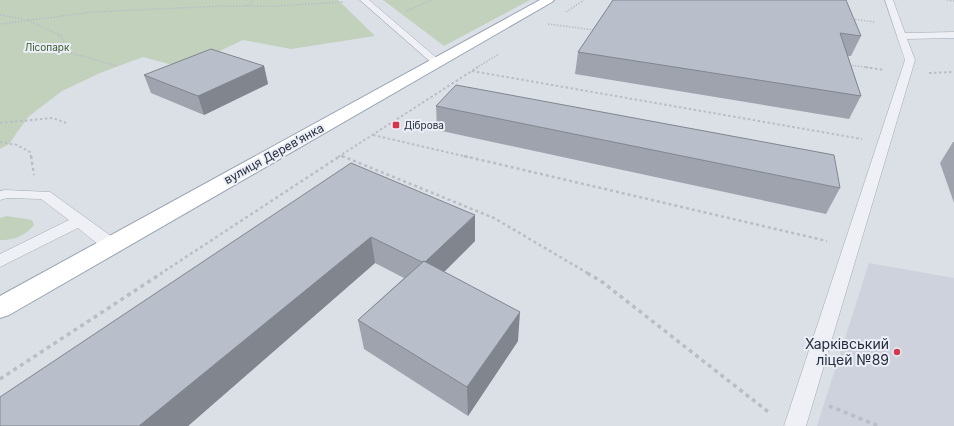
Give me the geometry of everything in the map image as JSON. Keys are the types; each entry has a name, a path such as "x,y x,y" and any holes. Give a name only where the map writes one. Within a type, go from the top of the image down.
{"main road":[{"name":"вулиця Дерев’янка","path":"0,308 548,0"}],"lane":[{"path":"795,426 910,60 889,0"},
{"path":"365,1 436,62"},
{"path":"899,30 954,35"},
{"path":"0,196 5,194 45,195 112,245"},
{"path":"0,261 80,221"}],"path":[{"path":"247,6 254,0"},
{"path":"387,20 432,0"},
{"path":"560,16 584,0"},
{"path":"947,0 954,1"},
{"path":"0,24 27,19 93,12 223,6 276,6 365,1"},
{"path":"0,15 27,19 61,36 68,52 117,66"},
{"path":"851,19 899,30"},
{"path":"553,20 547,24 594,30"},
{"path":"0,378 372,135 503,52"},
{"path":"843,65 906,73"},
{"path":"472,71 884,143"},
{"path":"0,123 53,118 66,123"},
{"path":"372,135 851,246"},
{"path":"0,142 17,145 30,152 34,176 45,195"},
{"path":"340,156 494,218 601,281 774,416"},
{"path":"804,396 879,426"}],"shaded area":[{"name":"Харківський ліцей №89","path":"869,263 954,278 954,426 817,426"}],"green space":[{"name":"Лісопарк","path":"0,0 338,0 375,36 291,49 243,40 184,68 143,57 100,73 62,91 28,117 9,144 0,149"},
{"path":"383,0 530,0 444,46"},
{"path":"7,216 32,220 34,225 28,232 19,237 0,240 0,218"}],"building":[{"path":"613,0 846,0 861,36 840,33 861,96 578,52"},
{"path":"211,49 264,66 198,96 144,75"},
{"path":"456,85 834,155 840,188 436,106"},
{"path":"351,163 475,215 425,262 422,262 371,237 139,426 0,426 0,397"},
{"path":"424,261 520,312 467,387 358,320"}],"place":[{"name":"Діброва","path":"396,125"},
{"name":"Харківський ліцей №89","path":"897,352"}]}
